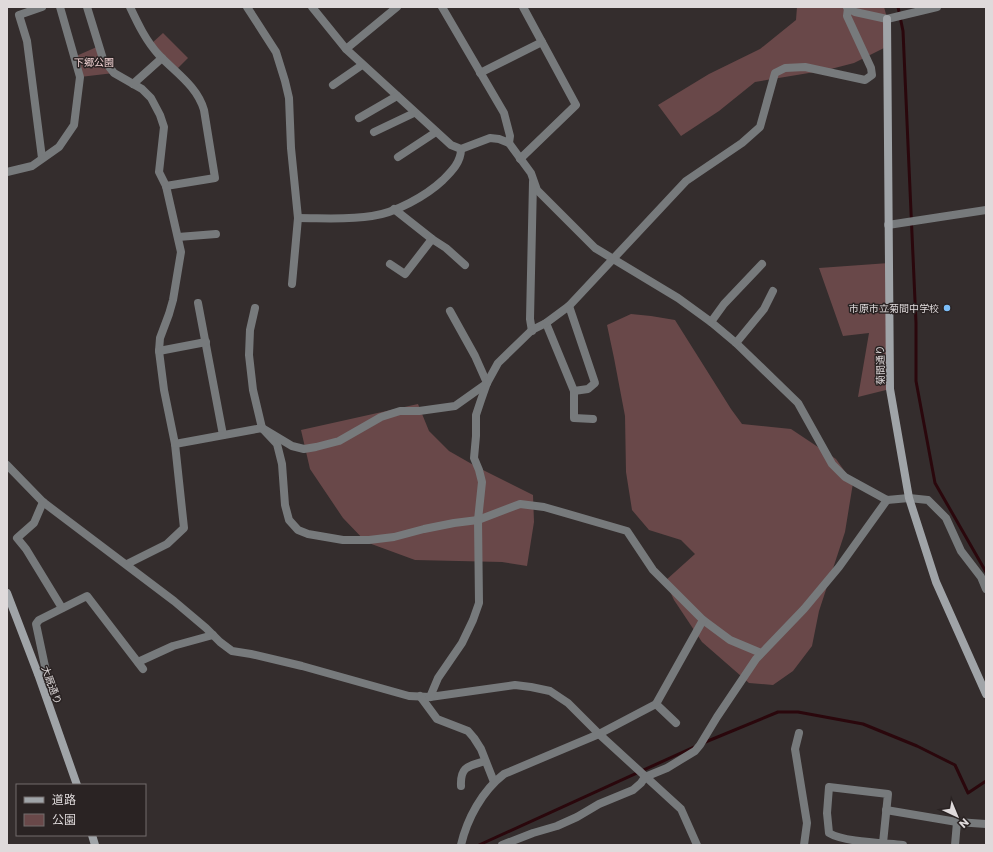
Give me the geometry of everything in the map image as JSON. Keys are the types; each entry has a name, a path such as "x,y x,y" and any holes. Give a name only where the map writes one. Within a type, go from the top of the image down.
{"street":[{"path":"42,7 19,15 27,42 42,158"},
{"path":"7,172 32,166 59,147 74,125 80,77 60,7"},
{"path":"87,7 103,59 114,73 142,89 151,98 160,115 164,127 159,172 166,186 181,252 173,300 160,338 159,351 164,390 175,444 184,528 167,544 127,564"},
{"path":"130,7 141,30 162,58 194,89 201,100 204,110 215,178 166,186"},
{"path":"247,7 276,52 289,98 291,148 298,218 292,284"},
{"path":"312,7 346,49 451,146 461,149 490,138 499,139 509,143 531,173 537,190 589,243 613,260 678,298 711,322 736,343 798,402 832,464 845,477 887,500 909,498 928,500 946,518 961,551 982,577 986,589"},
{"path":"346,49 397,7"},
{"path":"442,7 504,113 510,136 509,143"},
{"path":"520,159 576,104 523,7"},
{"path":"430,697 438,678 462,643 479,603 478,520 482,482 480,470 474,458 476,415 487,384 498,363 532,331 546,323 569,306 686,181 742,143 760,126 775,73 785,68 805,67 865,80 872,75 871,68 847,16 847,8 855,12 887,19 937,7"},
{"name":"菊間通り","path":"887,19 890,389 909,498 936,582 986,694"},
{"path":"480,74 542,42"},
{"path":"133,84 162,58"},
{"path":"333,85 362,65"},
{"path":"359,118 396,96"},
{"path":"374,132 414,113"},
{"path":"398,157 436,132"},
{"path":"298,218 366,217 374,216 403,206 436,187 455,168 461,154 461,149"},
{"path":"532,331 530,319 533,179"},
{"path":"394,209 432,240 446,248 465,265"},
{"path":"888,225 986,210"},
{"path":"178,237 216,234"},
{"path":"390,264 405,274 432,240"},
{"path":"711,322 724,304 762,264"},
{"path":"736,343 764,309 773,292"},
{"path":"198,303 223,435"},
{"path":"569,306 595,384 588,389 574,390"},
{"path":"255,308 250,330 249,355 253,390 262,428 277,444 282,464 285,505 289,520 298,530 308,534 343,540 369,540 394,537 431,528 478,520 520,504 544,507 627,531 653,570 703,620 730,640 761,653"},
{"path":"450,311 475,356 487,384"},
{"path":"546,323 574,390 574,418 593,419"},
{"path":"159,351 206,342"},
{"path":"175,444 262,428 292,446 304,449 316,447 340,441 381,417 400,411 419,411 455,406 487,384"},
{"path":"7,465 42,502 127,564 232,651 302,666 409,696 430,697 515,685 550,691 568,703 598,734 681,809 697,845"},
{"path":"502,845 533,833 557,826 577,817 599,804 632,790 641,783 645,777 667,768 695,750 756,659 804,609 839,567 887,500"},
{"path":"42,502 34,523 17,538 26,549 62,608"},
{"name":"大厩通り","path":"7,593 38,674 77,784"},
{"path":"38,674 46,671 36,624 39,620 87,596 140,666 173,646 213,635"},
{"path":"461,845 464,832 472,815 494,782 504,774 598,734 656,704 703,620"},
{"path":"420,696 437,719 468,731 481,749 494,782"},
{"path":"656,704 676,723"},
{"path":"799,733 795,749 807,823 804,845"},
{"path":"461,786 460,776 464,769 486,761"},
{"path":"883,843 888,794 829,787 827,813 828,834 836,837 883,843 903,845"},
{"path":"886,810 957,822 986,824"},
{"path":"955,845 957,822"}],"green space":[{"path":"797,7 884,7 889,25 888,46 854,63 827,70 755,82 719,111 681,136 658,105 709,74 760,49 796,20"},
{"path":"163,33 188,58 175,71 151,44"},
{"name":"下郷公園","path":"99,46 114,73 80,77 74,57"},
{"path":"889,263 890,389 858,397 869,333 843,336 819,268"},
{"path":"631,314 675,320 742,424 791,429 836,459 853,483 845,532 819,611 812,646 793,671 773,685 749,683 702,642 674,600 665,581 695,554 681,540 649,530 632,510 626,472 625,416 607,325"},
{"path":"418,404 429,431 449,451 533,495 534,522 527,566 502,562 415,560 366,542 343,518 310,469 301,430"}],"waterway":[{"path":"898,7 903,31 916,323 916,381 935,483 986,572"},
{"path":"703,743 778,712 798,712 863,724 917,746 955,765 968,793 986,781"},
{"path":"479,845 694,747"}],"place":[{"name":"市原市立菊間中学校","path":"947,308"}]}
